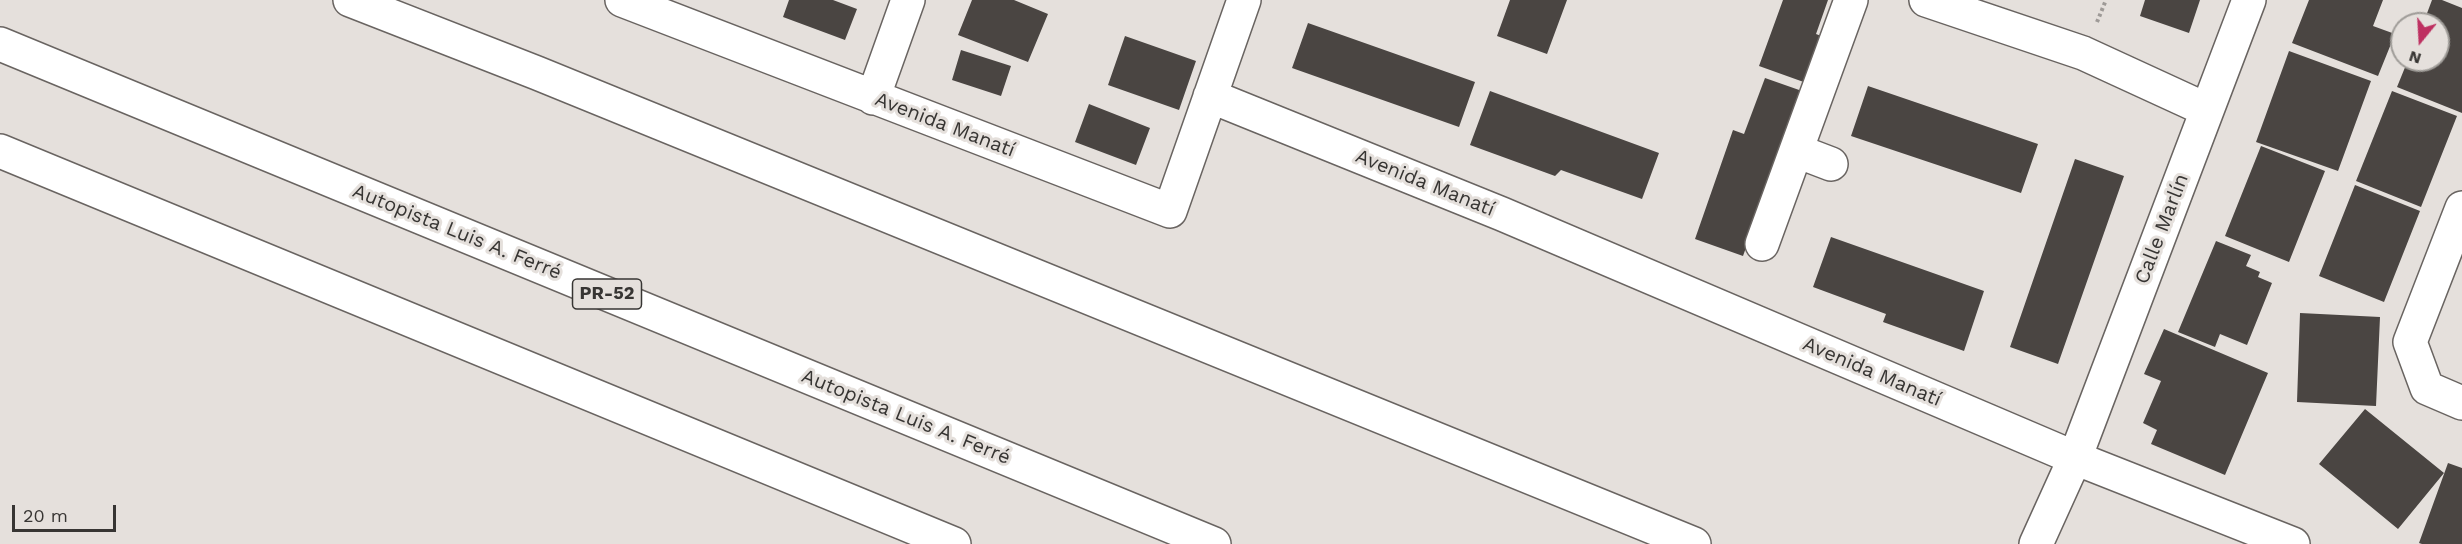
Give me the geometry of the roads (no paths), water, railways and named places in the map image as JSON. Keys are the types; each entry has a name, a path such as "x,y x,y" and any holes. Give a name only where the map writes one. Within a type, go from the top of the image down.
{"main road":[{"path":"350,0 537,73 1694,544"},
{"name":"Avenida Manatí","path":"622,0 1170,211 1210,96 1502,214 2074,458 2293,544"},
{"path":"873,98 908,0"},
{"path":"1210,96 1244,0"},
{"path":"1762,244 1851,0"},
{"path":"1926,0 2084,53 2207,110"},
{"name":"Calle Marlín","path":"2036,544 2074,458 2249,0"},
{"name":"Autopista Luis A. Ferré","path":"0,44 1214,544"},
{"path":"0,151 954,544"},
{"path":"1797,151 1831,164"},
{"path":"2462,208 2410,342 2427,388 2462,403"}]}
